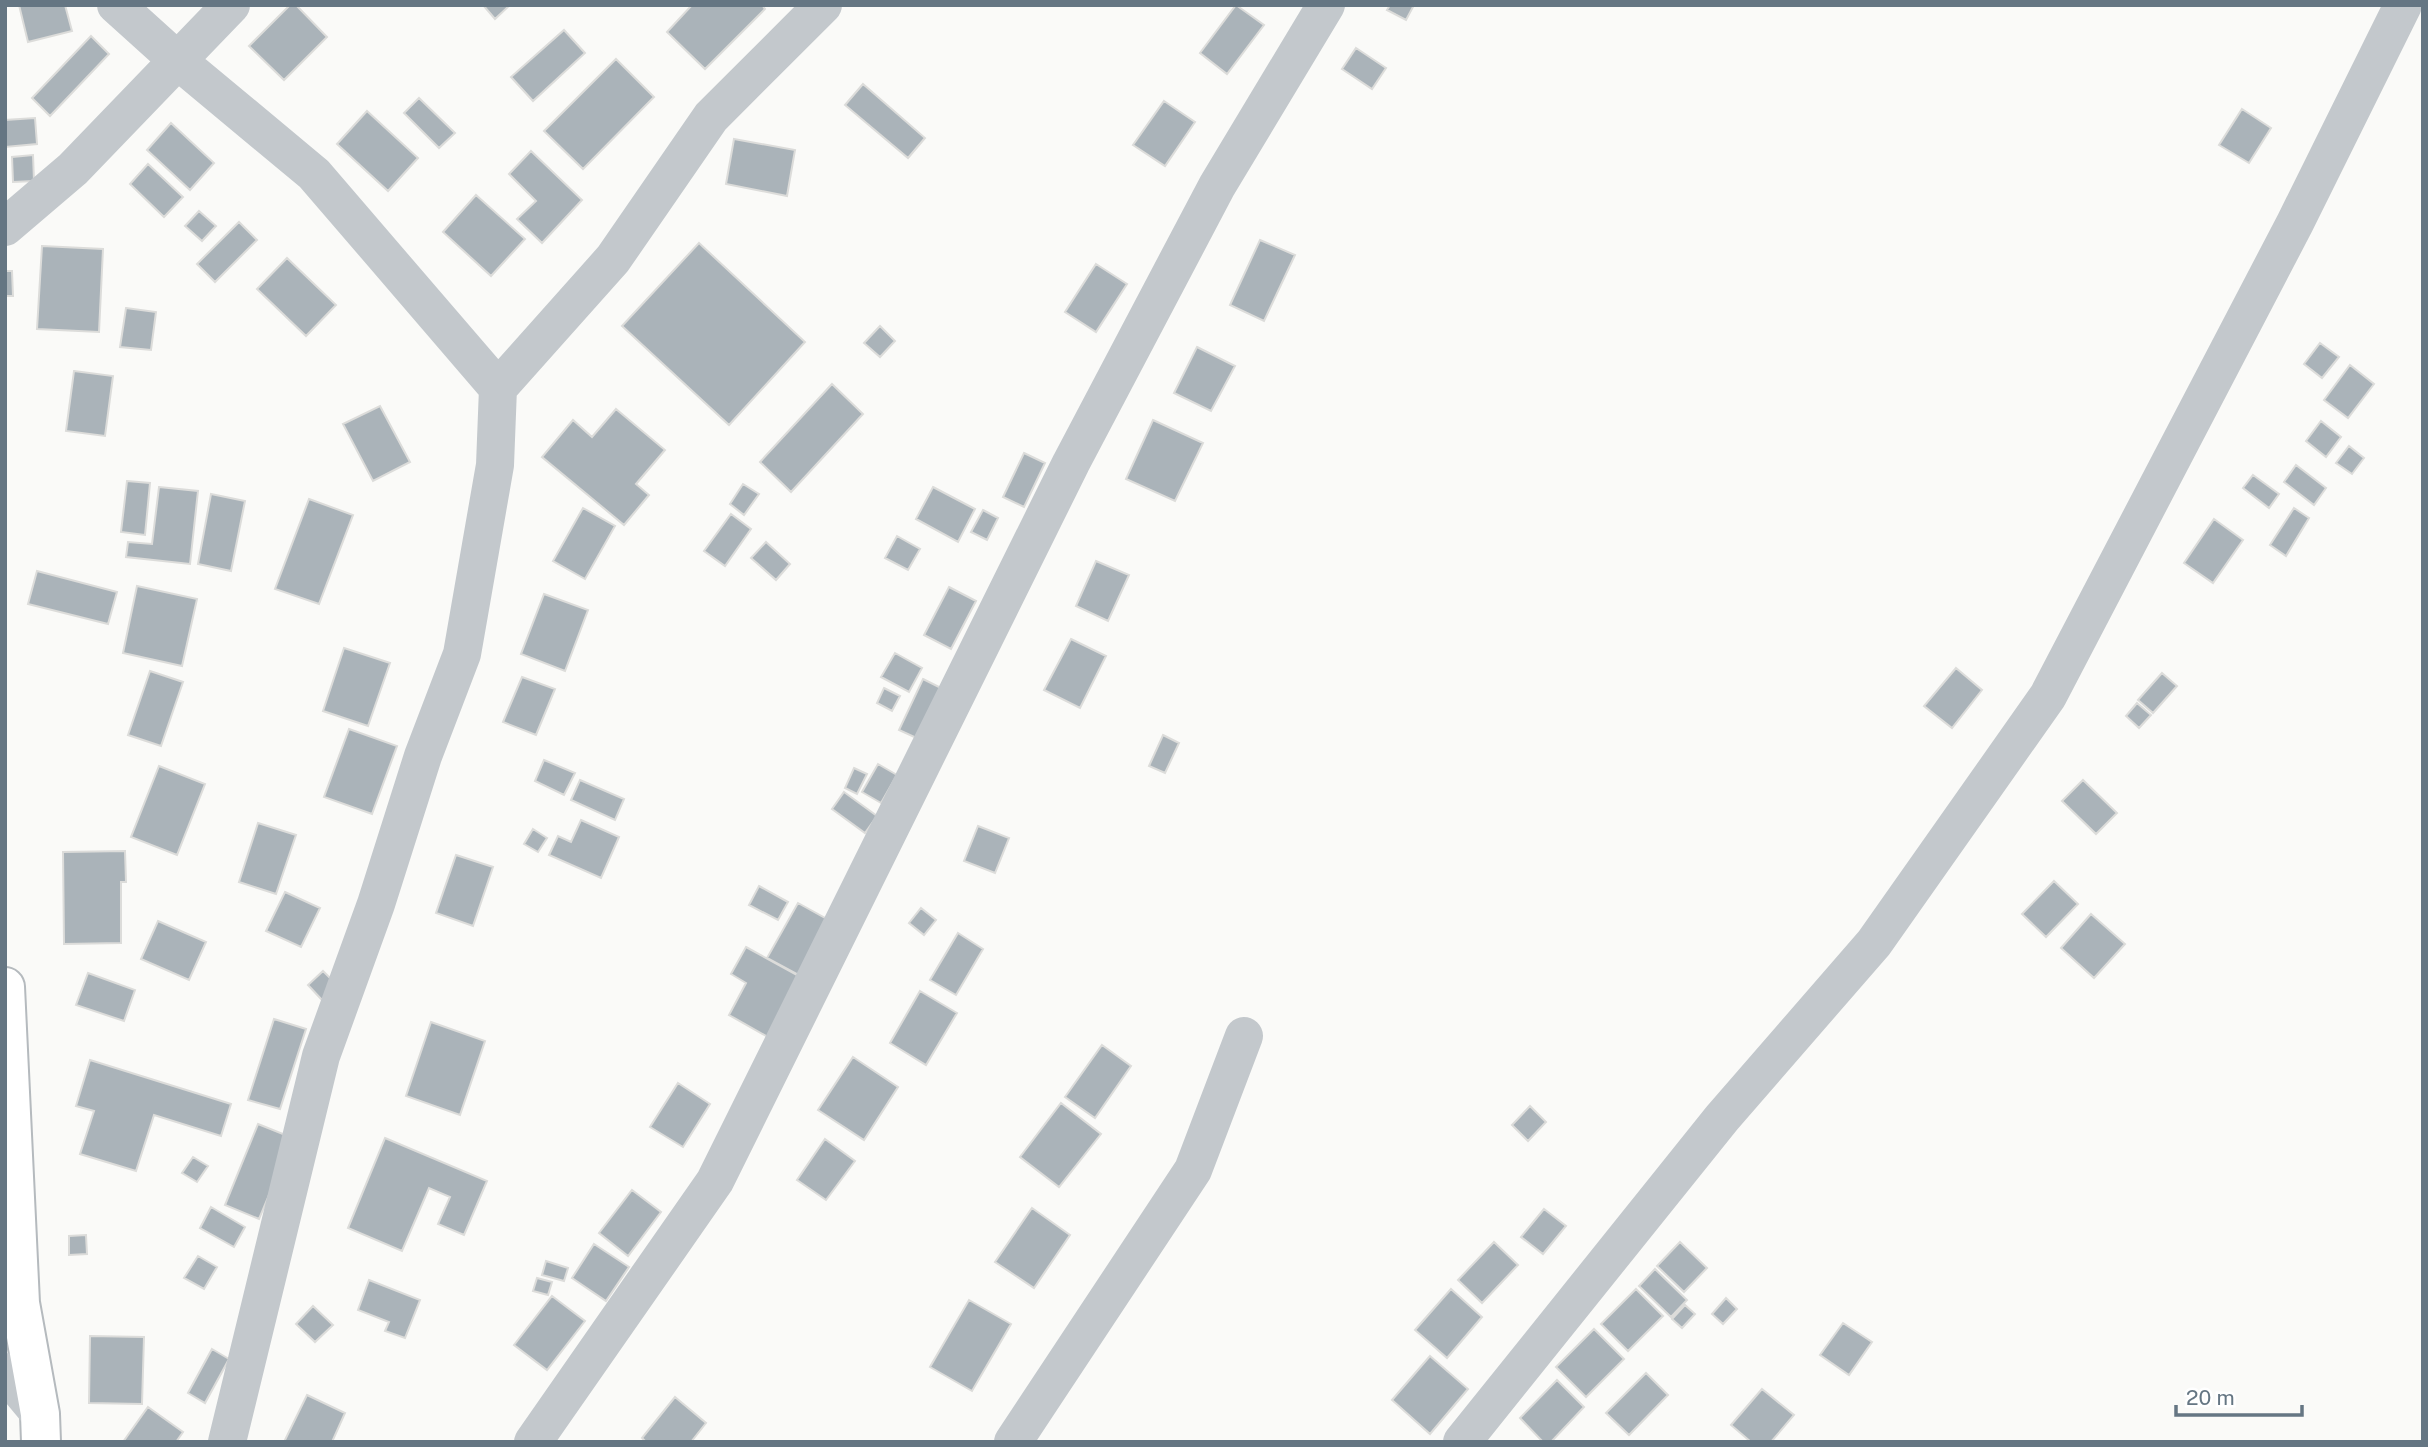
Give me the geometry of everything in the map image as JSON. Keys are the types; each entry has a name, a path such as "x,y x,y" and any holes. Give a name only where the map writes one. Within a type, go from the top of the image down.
{"main road":[{"path":"5,987 20,1303 40,1428"}],"street":[{"path":"116,5 177,60 314,174 498,388"},
{"path":"5,227 73,169 231,5"},
{"path":"227,1442 321,1056 376,904 423,757 462,654 495,465 498,388 613,259 711,117 823,5"},
{"path":"533,1442 715,1181 1071,463 1217,186 1326,5"},
{"path":"1462,1442 1722,1118 1874,943 2048,696 2295,223 2403,5"},
{"path":"1013,1442 1193,1170 1244,1035"},
{"path":"5,1372 40,1428"}],"building":[{"path":"19,5 65,5 72,31 28,42"},
{"path":"290,5 296,5 327,37 284,80 249,46"},
{"path":"483,5 510,5 495,19"},
{"path":"692,5 762,5 765,9 705,69 667,32"},
{"path":"1236,5 1264,25 1227,74 1200,53"},
{"path":"1390,5 1414,5 1406,20 1387,10"},
{"path":"564,30 585,53 533,101 511,77"},
{"path":"91,36 109,54 50,116 32,98"},
{"path":"1356,48 1386,68 1372,89 1342,69"},
{"path":"616,59 654,97 583,169 544,131"},
{"path":"863,84 925,138 908,158 845,105"},
{"path":"419,98 455,133 439,148 404,113"},
{"path":"1164,101 1195,122 1165,166 1133,145"},
{"path":"2242,109 2271,128 2249,163 2219,145"},
{"path":"367,111 418,158 388,191 337,144"},
{"path":"35,118 37,144 5,147 5,120"},
{"path":"171,123 214,163 190,190 147,150"},
{"path":"734,139 795,150 787,196 726,184"},
{"path":"531,151 582,200 542,243 517,219 536,201 509,174"},
{"path":"33,155 34,181 13,182 12,157"},
{"path":"148,164 183,197 164,217 130,184"},
{"path":"476,195 525,239 491,276 443,232"},
{"path":"199,211 216,226 202,241 185,226"},
{"path":"239,222 257,240 215,282 197,264"},
{"path":"1260,240 1295,255 1264,321 1230,305"},
{"path":"699,243 805,342 729,425 622,326"},
{"path":"42,246 103,249 99,332 37,329"},
{"path":"287,258 336,305 306,336 257,289"},
{"path":"1096,264 1127,284 1096,332 1065,312"},
{"path":"5,271 12,271 13,296 5,296"},
{"path":"126,308 156,312 151,350 120,347"},
{"path":"880,326 895,341 880,357 864,343"},
{"path":"2320,343 2339,357 2322,378 2304,364"},
{"path":"1197,347 1235,366 1211,411 1174,393"},
{"path":"2350,365 2374,384 2348,418 2324,400"},
{"path":"74,371 113,376 105,436 66,431"},
{"path":"832,384 863,414 791,492 760,462"},
{"path":"380,406 410,462 373,481 343,424"},
{"path":"616,409 665,450 636,484 649,495 624,525 542,457 573,420 592,437"},
{"path":"1153,420 1203,443 1175,501 1126,479"},
{"path":"2321,421 2341,437 2326,457 2306,441"},
{"path":"2349,446 2364,458 2352,474 2336,463"},
{"path":"1024,453 1045,463 1024,507 1003,497"},
{"path":"2296,465 2326,488 2314,505 2284,482"},
{"path":"2253,475 2279,494 2269,508 2243,488"},
{"path":"127,481 150,483 145,535 121,532"},
{"path":"743,484 759,494 744,515 730,504"},
{"path":"159,487 198,491 190,564 126,557 128,542 152,544"},
{"path":"933,487 975,509 958,542 916,519"},
{"path":"211,494 245,501 231,571 198,564"},
{"path":"309,499 353,515 319,604 275,589"},
{"path":"583,508 615,526 585,579 553,561"},
{"path":"2294,508 2309,518 2286,556 2270,545"},
{"path":"983,510 998,518 987,540 971,532"},
{"path":"731,514 751,529 725,566 704,551"},
{"path":"2214,519 2243,540 2213,583 2184,563"},
{"path":"897,536 920,549 908,570 885,558"},
{"path":"766,542 790,564 776,580 751,558"},
{"path":"1096,561 1129,575 1108,621 1076,606"},
{"path":"37,571 117,592 108,624 28,604"},
{"path":"137,586 197,599 182,666 123,653"},
{"path":"949,587 976,601 951,649 924,635"},
{"path":"544,594 588,610 565,671 521,654"},
{"path":"1071,639 1106,656 1080,708 1044,690"},
{"path":"344,648 390,663 368,726 323,711"},
{"path":"895,653 922,668 909,692 881,677"},
{"path":"1956,668 1982,690 1952,728 1924,706"},
{"path":"150,671 183,682 161,746 128,735"},
{"path":"2162,673 2177,686 2153,713 2138,700"},
{"path":"522,677 555,689 536,735 503,722"},
{"path":"923,679 947,691 923,741 899,730"},
{"path":"884,688 900,696 892,711 877,703"},
{"path":"2137,703 2151,715 2139,728 2126,716"},
{"path":"349,729 397,746 372,814 324,797"},
{"path":"1163,735 1179,743 1165,773 1149,766"},
{"path":"544,760 575,773 564,795 535,781"},
{"path":"878,764 897,775 881,803 862,792"},
{"path":"159,766 205,784 177,855 131,837"},
{"path":"854,768 867,774 857,794 845,788"},
{"path":"580,780 624,799 615,820 571,800"},
{"path":"2083,780 2117,813 2096,834 2062,801"},
{"path":"844,792 877,816 865,833 832,809"},
{"path":"581,820 619,837 601,878 549,855 558,836 571,842"},
{"path":"258,823 296,835 276,894 239,882"},
{"path":"978,826 1009,838 995,873 964,861"},
{"path":"533,829 547,838 538,852 524,844"},
{"path":"125,851 126,882 121,882 121,943 64,944 63,852"},
{"path":"456,855 493,867 473,926 436,913"},
{"path":"2054,881 2078,904 2046,937 2022,914"},
{"path":"759,886 788,902 778,920 749,905"},
{"path":"285,892 320,908 301,947 266,931"},
{"path":"798,903 834,923 804,978 767,958"},
{"path":"921,908 936,920 924,935 909,923"},
{"path":"2091,914 2125,944 2094,978 2061,948"},
{"path":"158,921 206,942 189,980 141,959"},
{"path":"958,933 983,949 956,995 930,980"},
{"path":"746,947 808,981 775,1041 729,1015 746,983 731,974"},
{"path":"323,971 337,985 322,1000 308,985"},
{"path":"88,973 135,990 124,1021 76,1005"},
{"path":"920,991 957,1013 926,1065 890,1043"},
{"path":"274,1019 306,1029 280,1109 248,1100"},
{"path":"431,1022 485,1041 460,1115 406,1096"},
{"path":"1102,1045 1131,1066 1095,1118 1065,1097"},
{"path":"853,1057 898,1087 864,1140 818,1110"},
{"path":"90,1060 231,1104 221,1136 154,1115 136,1171 80,1154 94,1111 76,1106"},
{"path":"678,1083 710,1104 683,1147 650,1127"},
{"path":"1061,1103 1101,1134 1059,1187 1020,1157"},
{"path":"1530,1106 1546,1122 1528,1141 1512,1125"},
{"path":"258,1124 293,1138 259,1219 225,1205"},
{"path":"385,1138 487,1181 464,1235 438,1224 450,1197 429,1188 402,1251 348,1228"},
{"path":"825,1139 855,1161 826,1200 797,1180"},
{"path":"193,1157 208,1166 197,1182 182,1173"},
{"path":"632,1190 661,1212 628,1256 599,1233"},
{"path":"211,1207 245,1227 234,1247 200,1228"},
{"path":"1032,1208 1070,1235 1034,1288 995,1262"},
{"path":"1544,1209 1566,1226 1543,1254 1521,1237"},
{"path":"86,1235 87,1254 69,1255 69,1236"},
{"path":"1494,1242 1518,1265 1482,1303 1458,1280"},
{"path":"1680,1242 1707,1268 1684,1292 1657,1266"},
{"path":"594,1244 629,1267 606,1301 572,1278"},
{"path":"198,1256 217,1267 204,1289 184,1278"},
{"path":"546,1261 568,1268 564,1281 542,1275"},
{"path":"1655,1269 1687,1300 1671,1317 1639,1286"},
{"path":"537,1278 552,1282 548,1295 533,1291"},
{"path":"369,1280 420,1300 405,1338 385,1331 389,1322 358,1310"},
{"path":"1451,1289 1482,1317 1447,1358 1415,1330"},
{"path":"1636,1289 1663,1316 1628,1351 1601,1324"},
{"path":"552,1296 585,1321 547,1370 514,1345"},
{"path":"1726,1298 1737,1309 1723,1324 1712,1314"},
{"path":"969,1300 1011,1324 972,1391 930,1367"},
{"path":"1685,1305 1695,1314 1682,1328 1672,1319"},
{"path":"313,1306 333,1325 315,1342 296,1324"},
{"path":"1843,1323 1872,1342 1849,1375 1820,1355"},
{"path":"1594,1329 1624,1359 1586,1397 1556,1367"},
{"path":"90,1336 144,1337 142,1404 89,1403"},
{"path":"212,1349 229,1359 205,1403 188,1393"},
{"path":"1430,1356 1468,1389 1430,1434 1392,1400"},
{"path":"1646,1373 1668,1395 1629,1435 1606,1413"},
{"path":"1557,1380 1584,1407 1551,1442 1543,1442 1520,1418"},
{"path":"1762,1389 1794,1415 1771,1442 1751,1442 1731,1425"},
{"path":"307,1395 345,1413 332,1442 284,1442"},
{"path":"675,1397 706,1423 691,1442 646,1442 642,1438"},
{"path":"148,1407 183,1432 176,1442 123,1442"}]}
